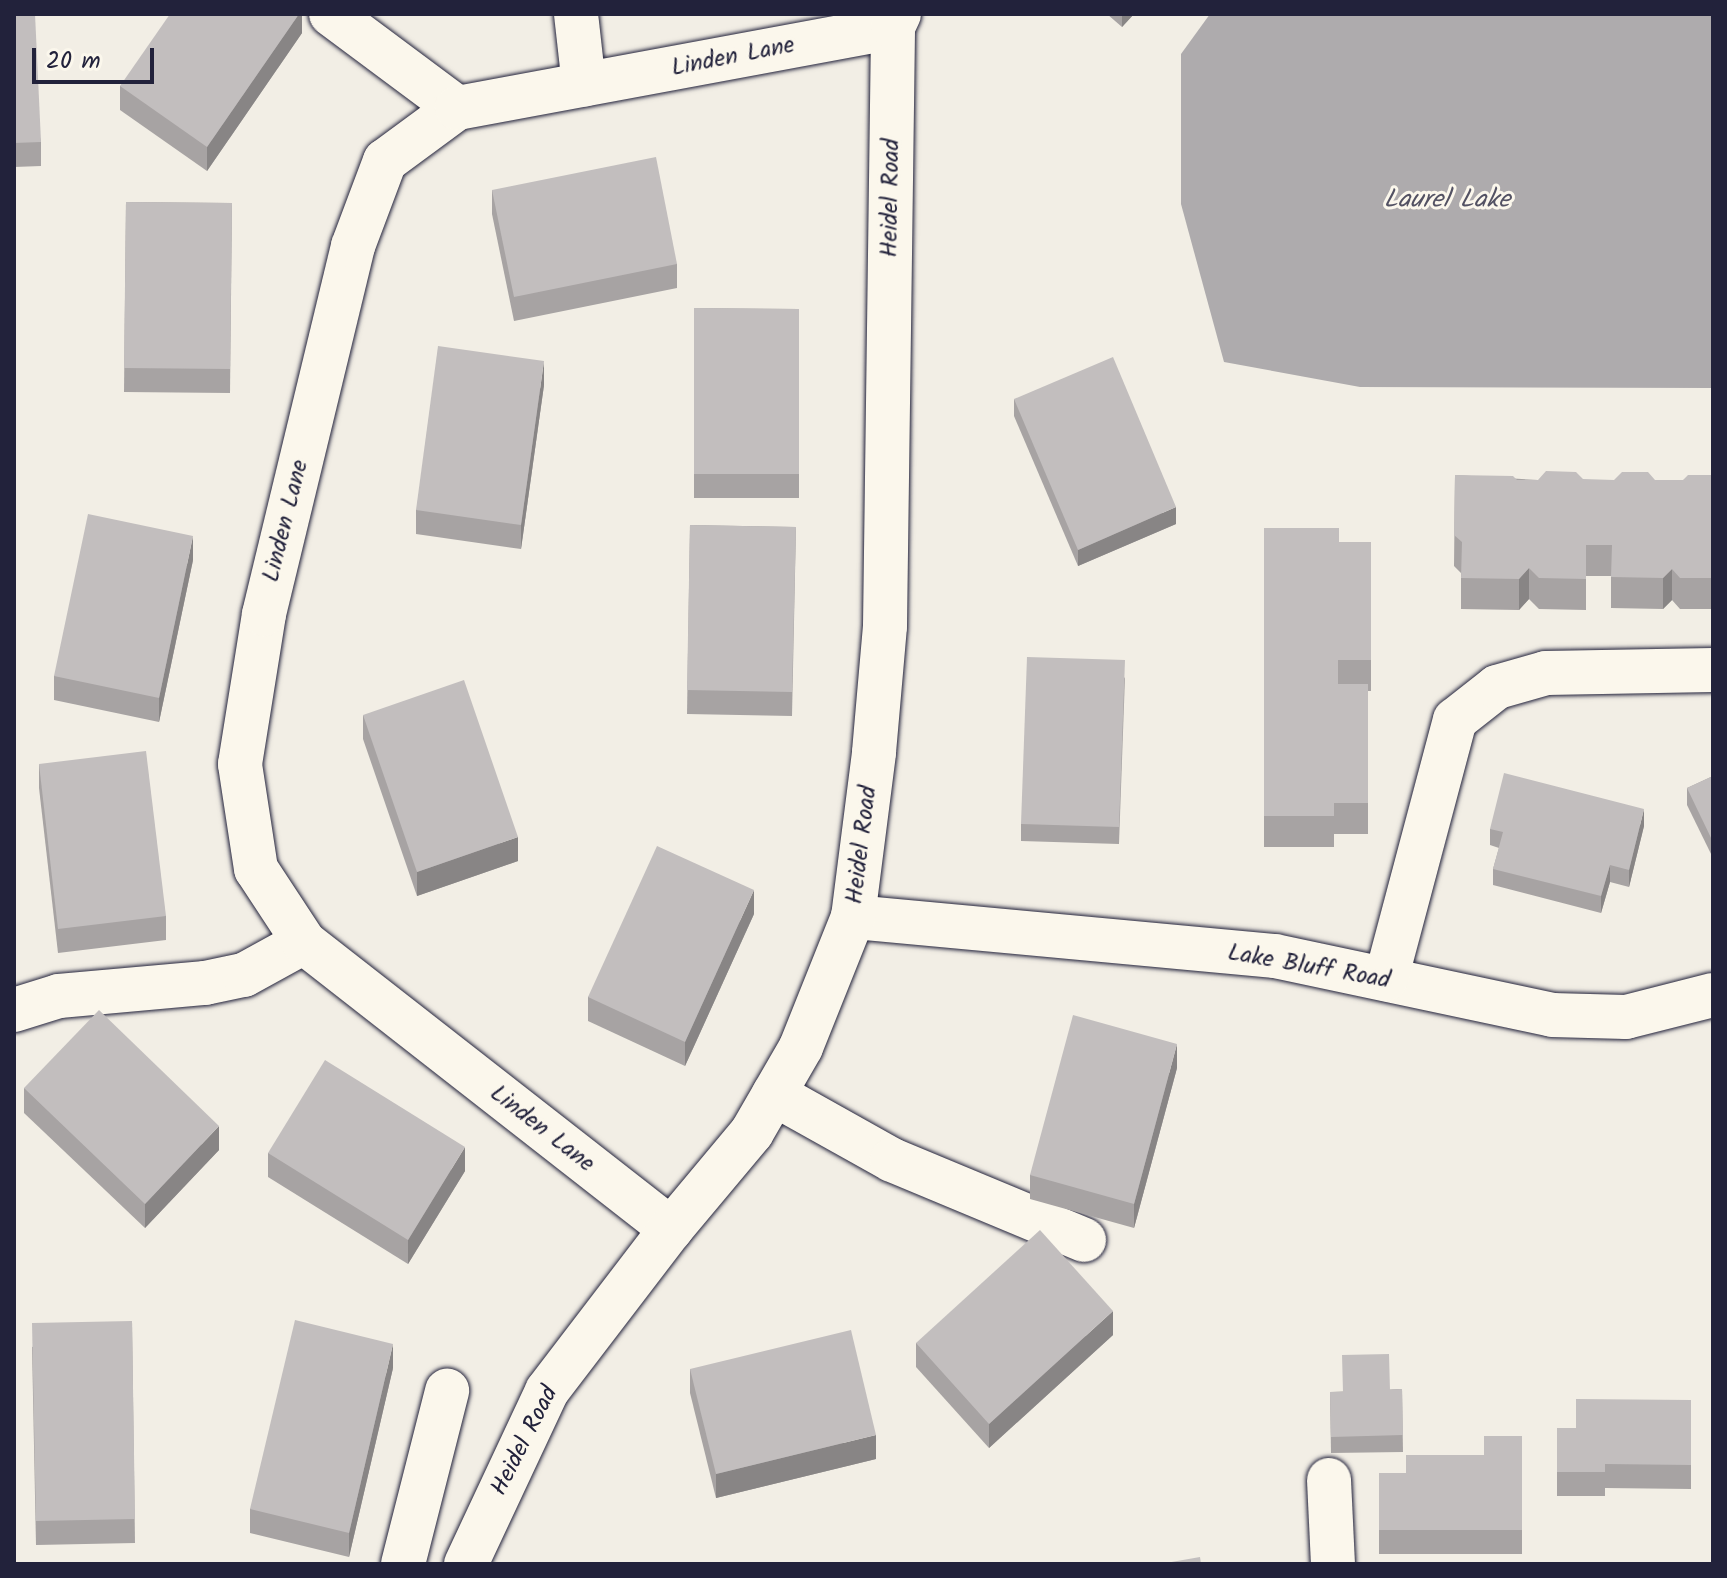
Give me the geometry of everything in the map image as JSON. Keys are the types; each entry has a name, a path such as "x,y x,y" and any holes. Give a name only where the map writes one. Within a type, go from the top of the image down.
{"street":[{"path":"331,14 457,108"},
{"path":"576,14 584,85"},
{"name":"Linden Lane","path":"671,1229 304,942 256,869 240,764 264,614 358,232 385,161 457,108 584,85 896,20"},
{"name":"Heidel Road","path":"466,1564 547,1391 671,1229 752,1132 801,1047 853,917 885,626 896,20"},
{"path":"1386,979 1455,720 1497,687 1546,673 1713,670"},
{"name":"Lake Bluff Road","path":"853,917 1275,956 1552,1015 1626,1017 1713,995"},
{"path":"14,1010 59,996 205,983 244,975 304,942"},
{"path":"774,1094 892,1160 1084,1240"},
{"path":"403,1564 447,1391"},
{"path":"1329,1480 1333,1564"}],"water":[{"name":"Laurel Lake","path":"1210,14 1713,14 1713,388 1360,387 1224,362 1181,204 1181,54"}],"building":[{"path":"14,14 35,14 41,142 14,143"},
{"path":"170,14 299,14 207,147 120,86"},
{"path":"656,157 677,264 514,297 492,190"},
{"path":"126,202 232,203 230,369 124,368"},
{"path":"694,308 799,309 799,474 694,474"},
{"path":"438,346 544,361 521,525 416,510"},
{"path":"1113,357 1176,507 1078,550 1014,399"},
{"path":"1546,471 1576,472 1583,479 1614,480 1622,472 1648,472 1655,480 1683,480 1688,475 1713,475 1713,578 1680,578 1672,569 1663,578 1611,577 1612,545 1586,545 1586,579 1539,578 1529,568 1519,579 1461,578 1462,542 1454,535 1455,475 1513,476 1517,480 1538,480"},
{"path":"88,514 193,536 159,698 54,676"},
{"path":"690,525 796,527 792,692 687,690"},
{"path":"1264,528 1339,528 1339,542 1371,542 1371,660 1338,660 1338,684 1368,684 1368,803 1334,803 1334,816 1264,816"},
{"path":"1027,657 1125,660 1119,827 1021,824"},
{"path":"464,680 518,837 417,872 363,715"},
{"path":"146,751 166,916 58,929 39,764"},
{"path":"1504,773 1644,809 1629,870 1610,865 1601,896 1493,869 1503,832 1490,829"},
{"path":"1713,776 1713,842 1687,788"},
{"path":"657,846 754,890 685,1042 588,997"},
{"path":"99,1010 219,1126 145,1204 24,1088"},
{"path":"1073,1015 1177,1044 1134,1204 1030,1175"},
{"path":"325,1060 465,1147 408,1240 268,1153"},
{"path":"1040,1230 1113,1311 989,1424 916,1343"},
{"path":"295,1320 393,1344 349,1533 250,1509"},
{"path":"132,1321 135,1519 36,1521 32,1323"},
{"path":"851,1330 876,1435 716,1474 690,1369"},
{"path":"1389,1354 1390,1390 1402,1389 1403,1435 1331,1437 1330,1392 1343,1392 1342,1355"},
{"path":"1576,1399 1691,1400 1691,1465 1605,1464 1605,1472 1557,1472 1557,1428 1576,1428"},
{"path":"1484,1436 1522,1436 1522,1530 1379,1530 1379,1473 1406,1473 1406,1455 1484,1455"},
{"path":"1200,1557 1201,1564 1160,1564"}]}
